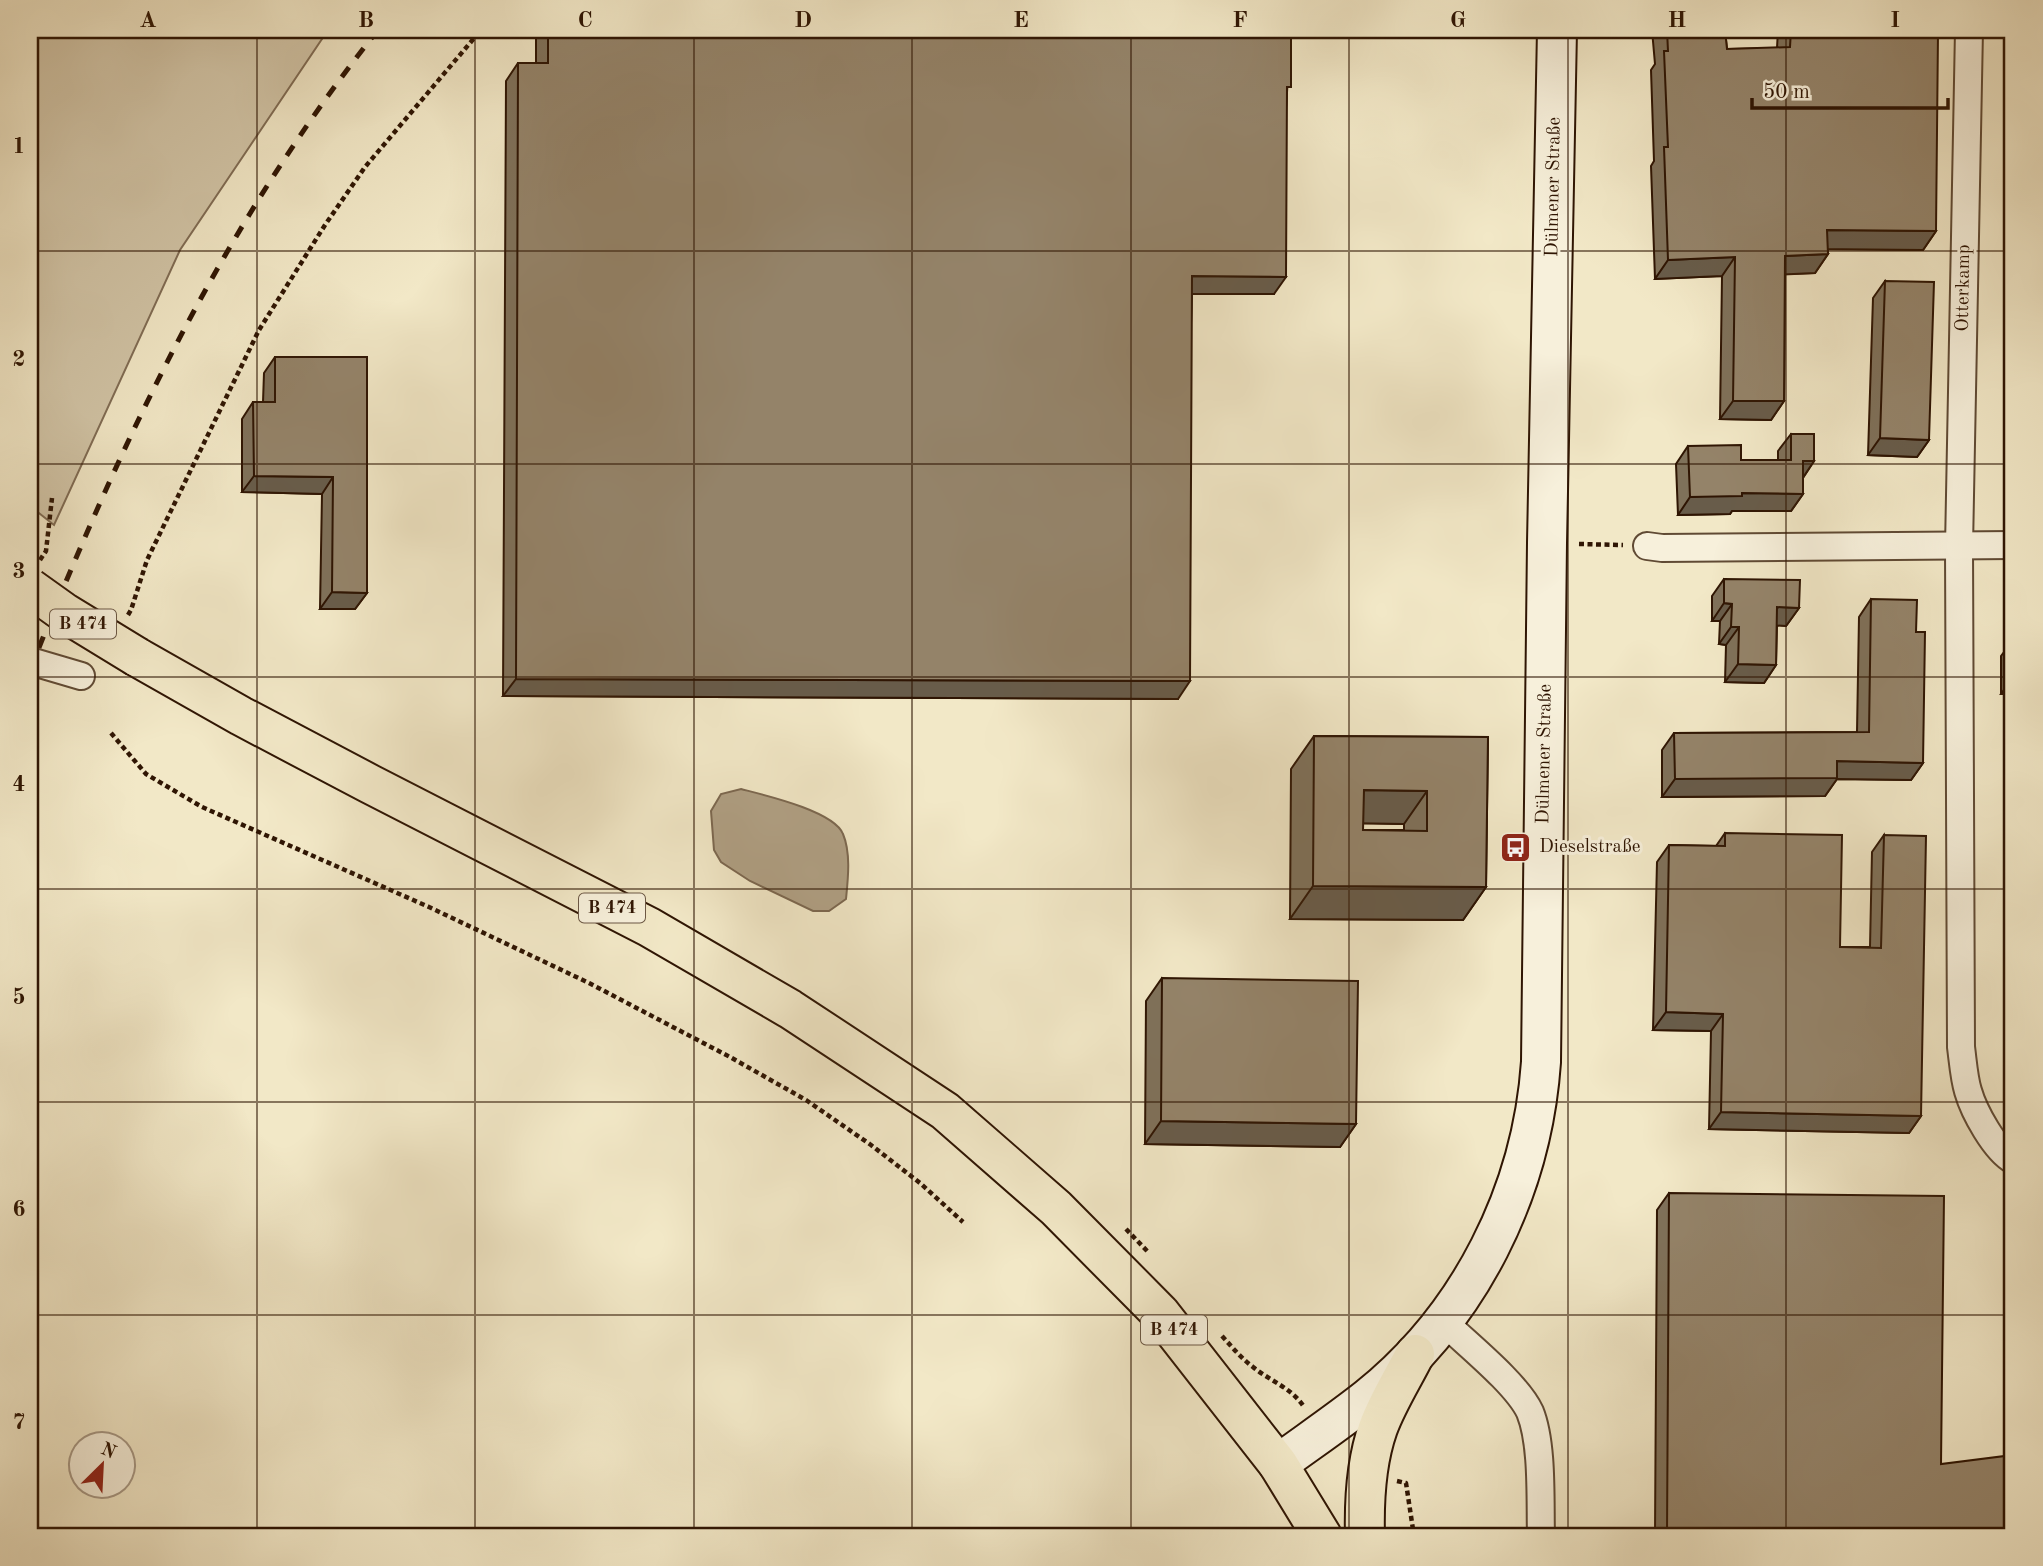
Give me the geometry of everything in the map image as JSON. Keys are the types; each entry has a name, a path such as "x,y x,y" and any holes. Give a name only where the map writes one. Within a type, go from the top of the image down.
{"main road":[{"name":"B 474","path":"32,578 65,613 137,657 241,716 661,934 790,1009 945,1111 1056,1208 1160,1314 1278,1464 1322,1536"},
{"path":"1365,1536 1364,1504 1378,1428 1415,1354"}],"street":[{"name":"Dülmener Straße","path":"1278,1464 1369,1397 1415,1354 1444,1322 1479,1268 1508,1209 1530,1141 1540,1086 1556,30"},
{"name":"Otterkamp","path":"1959,547 1969,30"},
{"path":"1647,545 1662,548 2013,545"},
{"path":"1959,547 1961,1047 1968,1092 1983,1125 2007,1157 2013,1160"},
{"path":"30,661 81,676"},
{"path":"1444,1322 1510,1384 1530,1412 1539,1450 1541,1536"}],"path":[{"path":"147,560 259,330 293,275 365,167 481,30"},
{"path":"32,578 46,551 52,498"},
{"path":"1547,543 1647,545"},
{"path":"111,733 146,774 202,807 429,907 589,983 806,1100 920,1183 963,1222"}],"shaded area":[{"path":"30,30 328,30 180,250 54,525 30,506"},
{"path":"741,789 813,811 837,826 843,834 847,849 846,899 829,911 813,911 750,881 721,862 714,850 711,811 721,794"}],"building":[{"path":"548,30 1291,30 1291,87 1287,87 1286,277 1192,276 1190,681 516,679 518,63 548,63"},
{"path":"1667,30 1725,30 1727,49 1790,47 1791,30 1906,30 1906,33 1938,33 1936,231 1827,230 1828,254 1785,256 1784,401 1733,401 1735,257 1668,260 1664,147 1668,147 1664,51 1668,51"},
{"path":"1885,281 1934,282 1929,440 1880,438"},
{"path":"275,357 367,357 367,593 332,592 333,477 254,476 253,402 275,402"},
{"path":"1791,434 1814,434 1814,461 1803,461 1803,494 1742,493 1742,496 1690,497 1688,446 1741,445 1741,460 1791,460"},
{"path":"1724,579 1800,580 1799,608 1777,607 1776,665 1738,664 1739,627 1731,627 1732,604 1724,603"},
{"path":"1871,599 1917,600 1916,632 1925,632 1923,763 1837,761 1837,778 1675,779 1674,733 1869,732"},
{"path":"1314,736 1488,737 1486,887 1313,886","holes":["1364,790 1427,791 1427,831 1363,830"]},
{"path":"1725,833 1842,835 1840,947 1881,948 1884,835 1926,836 1921,1116 1721,1112 1723,1014 1666,1012 1669,845 1725,846"},
{"path":"1162,978 1358,981 1356,1124 1161,1121"},
{"path":"1669,1193 1944,1196 1941,1464 2013,1455 2013,1536 1667,1536"}],"railway":[{"path":"30,670 101,501 180,336 272,179 323,103 378,30"}],"place":[{"name":"Dieselstraße","path":"1516,847"}]}
